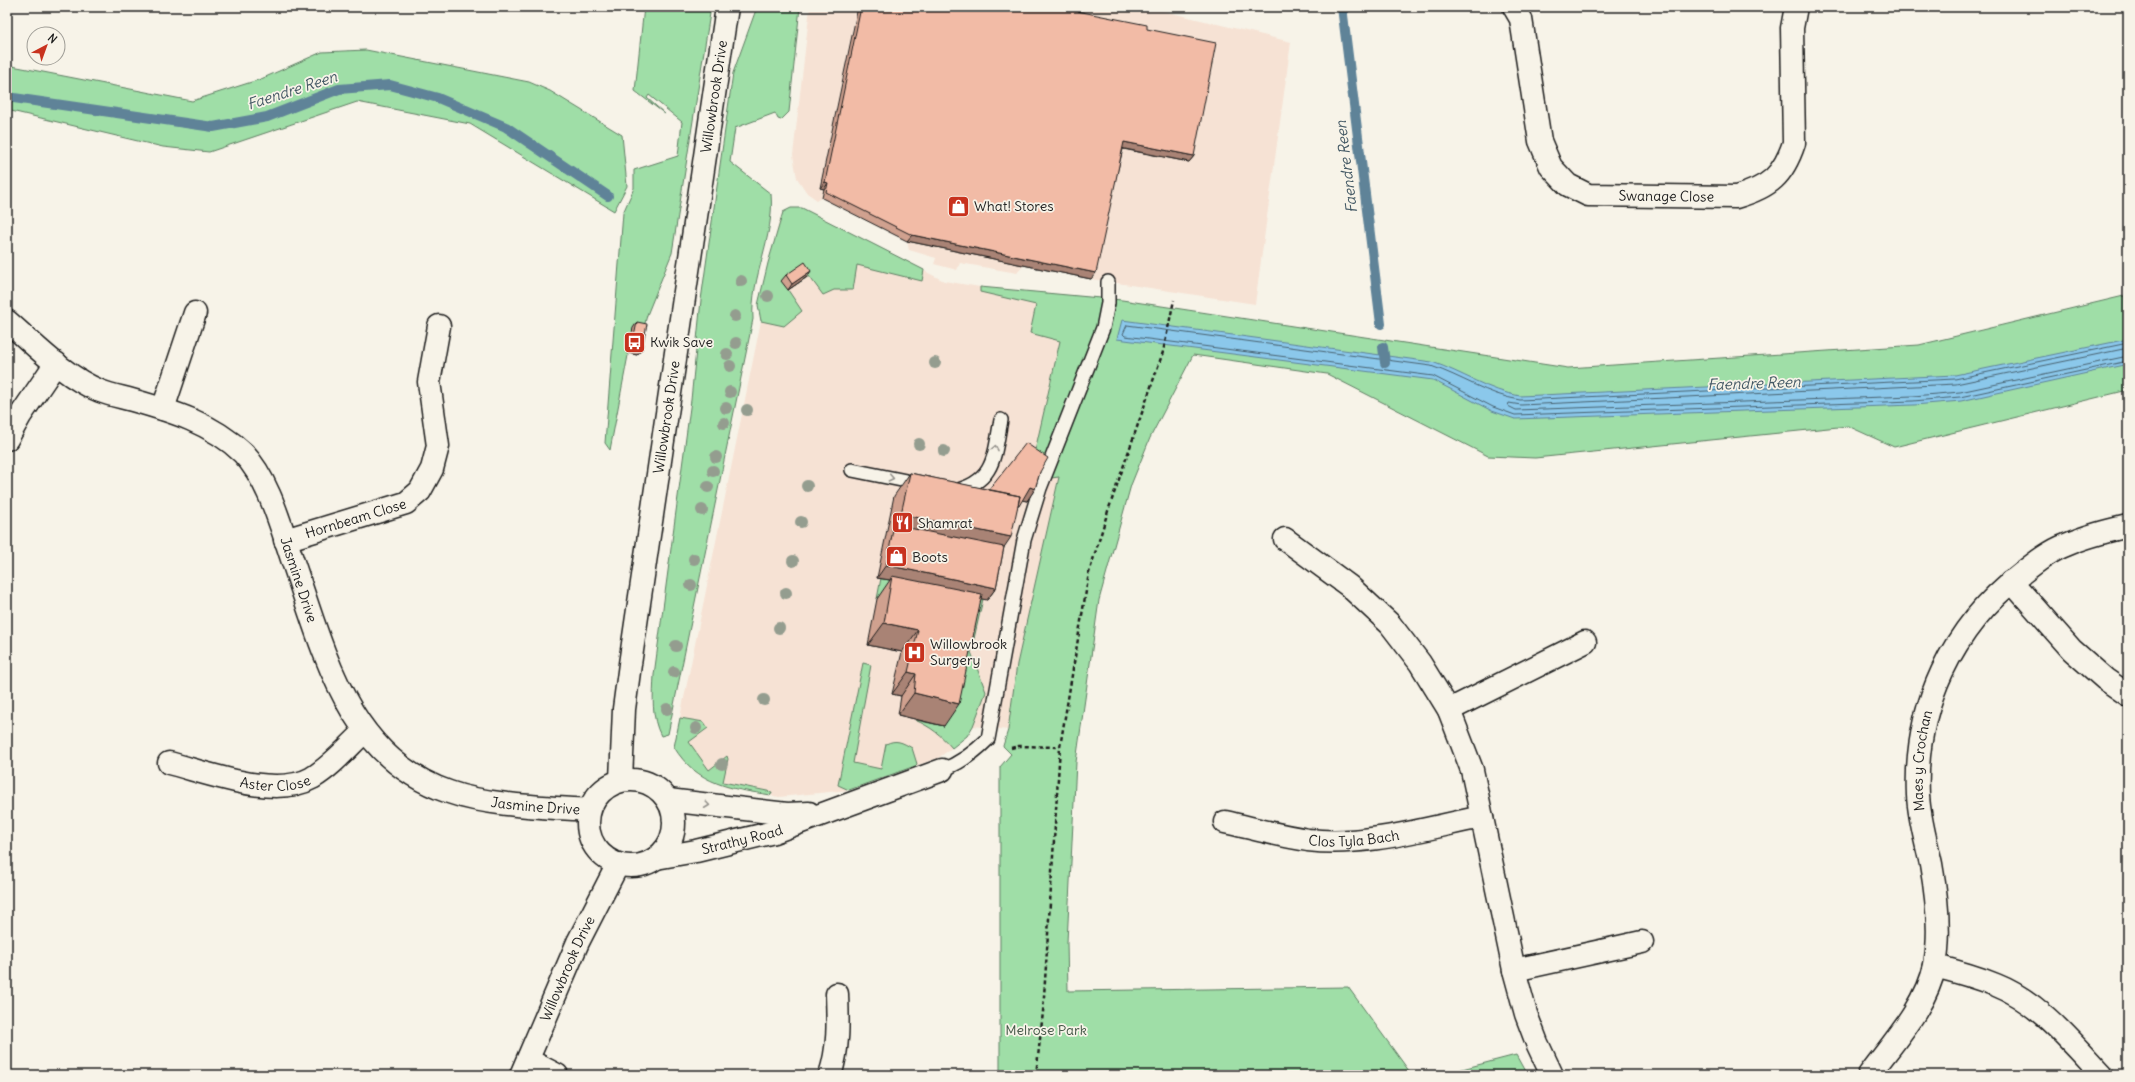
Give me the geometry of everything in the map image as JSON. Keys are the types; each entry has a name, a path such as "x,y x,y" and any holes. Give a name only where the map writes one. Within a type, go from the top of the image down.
{"street":[{"name":"Willowbrook Drive","path":"621,780 624,709 630,664 727,7"},
{"name":"Swanage Close","path":"1514,7 1521,19 1540,141 1551,167 1568,185 1588,195 1736,197 1755,191 1773,182 1788,160 1794,143 1792,28 1796,7"},
{"path":"163,409 195,313"},
{"name":"Jasmine Drive","path":"7,321 56,363 76,378 99,391 163,409 193,420 212,430 243,453 261,477 286,540 325,653 348,706 364,732 390,759 420,779 449,792 482,800 589,810"},
{"name":"Hornbeam Close","path":"286,540 406,503 420,491 432,470 438,446 429,382 438,326"},
{"path":"7,440 20,416 56,363"},
{"name":"Maes y Crochan","path":"1870,1075 1913,1015 1928,988 1935,966 1938,931 1937,898 1921,825 1918,795 1922,726 1933,689 1948,657 1991,599 2038,560 2066,545 2128,526"},
{"path":"1285,539 1349,586 1390,624 1420,663 1449,710 1472,770 1514,970 1528,1021 1552,1075"},
{"path":"2011,581 2072,650 2105,679 2128,695"},
{"path":"1449,710 1585,642"},
{"name":"Aster Close","path":"169,763 268,786 290,785 310,779 331,766 364,732"},
{"name":"Strathy Road","path":"656,858 696,851 774,832 942,770"},
{"path":"635,779 648,783 659,790 668,800 673,812 674,825 672,838 665,850 656,858 644,864 631,866 618,864 597,850 591,839 588,826 589,810 600,792 621,780 635,779"},
{"name":"Strathy Road","path":"668,800 787,814 826,812"},
{"name":"Clos Tyla Bach","path":"1225,822 1309,840 1354,840 1395,836 1482,817"},
{"name":"Willowbrook Drive","path":"524,1067 578,942 618,864"},
{"path":"1514,970 1642,942"},
{"path":"1935,966 1997,985 2020,998 2047,1018 2102,1075"},
{"path":"830,1075 834,1062 839,1031 837,994"},
{"path":"524,1067 557,1075"}],"lane":[{"path":"942,770 959,764 975,753 988,739 1024,540 1040,488 1103,328 1108,303 1108,282"},
{"path":"852,470 953,491 968,488 984,477 994,455 1001,420"}],"path":[{"path":"1036,1075 1044,1012 1060,747 1089,573 1108,512 1163,352 1174,300"},
{"path":"1010,748 1020,746 1060,747"}],"shaded area":[{"path":"810,7 1147,7 1291,42 1255,304 1091,279 1024,265 1017,273 960,263 957,270 934,264 936,258 909,250 907,241 822,198 817,200 807,193 797,178 793,155"},
{"path":"791,208 802,208 944,281 980,287 1122,300 1059,476 1017,664 1008,730 973,726 967,736 938,758 849,790 779,797 728,788 714,782 695,772 681,758 674,747 761,321 758,305 779,222 783,212"}],"green space":[{"path":"644,7 711,7 672,253 647,315 643,331 633,329 610,450 605,443 623,213 634,188 634,170 678,156 682,122 649,95 647,98 665,114 635,91"},
{"path":"757,7 800,7 789,112 781,120 778,119 775,113 735,128 730,162 771,194 771,210 766,241 755,288 753,319 668,734 661,736 654,714 654,675 691,400 701,300 733,73"},
{"path":"366,50 529,82 550,91 622,135 627,186 614,211 470,124 357,102 209,152 163,147 7,110 7,65 192,101 261,79 322,52"},
{"path":"791,208 802,208 924,270 922,281 857,265 853,290 834,290 823,295 809,276 788,290 802,311 784,326 761,321 758,305 768,263 783,212"},
{"name":"Melrose Park","path":"980,287 1122,300 1568,368 1919,345 2128,295 2128,390 1894,447 1848,426 1535,458 1488,456 1327,374 1193,355 1150,438 1131,485 1099,600 1076,762 1067,942 1068,991 1348,987 1412,1075 1000,1075 1000,767 1011,754 1003,746 1008,730 1017,664 1059,477 1051,478 1032,464 1060,341 1030,333 1036,305 980,292"},
{"path":"881,578 983,599 971,652 986,692 973,726 967,736 952,748 935,732 915,720 944,726 877,599"},
{"path":"863,663 871,665 853,763 881,769 886,744 896,741 912,748 917,764 849,790 838,785"},
{"path":"680,718 704,722 708,728 689,742 709,770 727,756 728,759 723,782 772,792 771,795 716,783 693,770 683,760 674,747"},
{"path":"1516,1055 1527,1075 1439,1075"}],"water":[{"path":"1122,320 1432,362 1486,386 1520,396 1955,375 2128,339 2128,364 1961,401 1914,405 1515,419 1492,411 1433,380 1117,339"}],"building":[{"path":"861,7 1057,7 1147,25 1147,29 1216,43 1194,156 1124,142 1096,273 912,235 826,192 828,183 825,182"},
{"path":"805,262 811,271 792,284 786,275"},
{"path":"637,322 647,324 642,349 632,346"},
{"path":"1026,443 1048,458 1040,472 1035,489 1030,487 1018,506 1020,496 989,490"},
{"path":"910,473 1020,496 1011,537 901,514"},
{"path":"894,525 1004,547 996,588 886,565"},
{"path":"892,576 982,594 959,704 914,693 916,674 908,672 918,630 884,623"}],"waterway":[{"name":"Faendre Reen","path":"1342,7 1381,324"},
{"name":"Faendre Reen","path":"7,97 213,127 267,117 339,89 390,85 438,98 506,127 608,196"},
{"name":"Faendre Reen","path":"1383,347 1385,363"}],"place":[{"name":"What! Stores","path":"958,206"},
{"name":"Kwik Save","path":"635,342"},
{"name":"Shamrat","path":"902,523"},
{"name":"Boots","path":"896,557"},
{"name":"Willowbrook Surgery","path":"915,652"}]}
